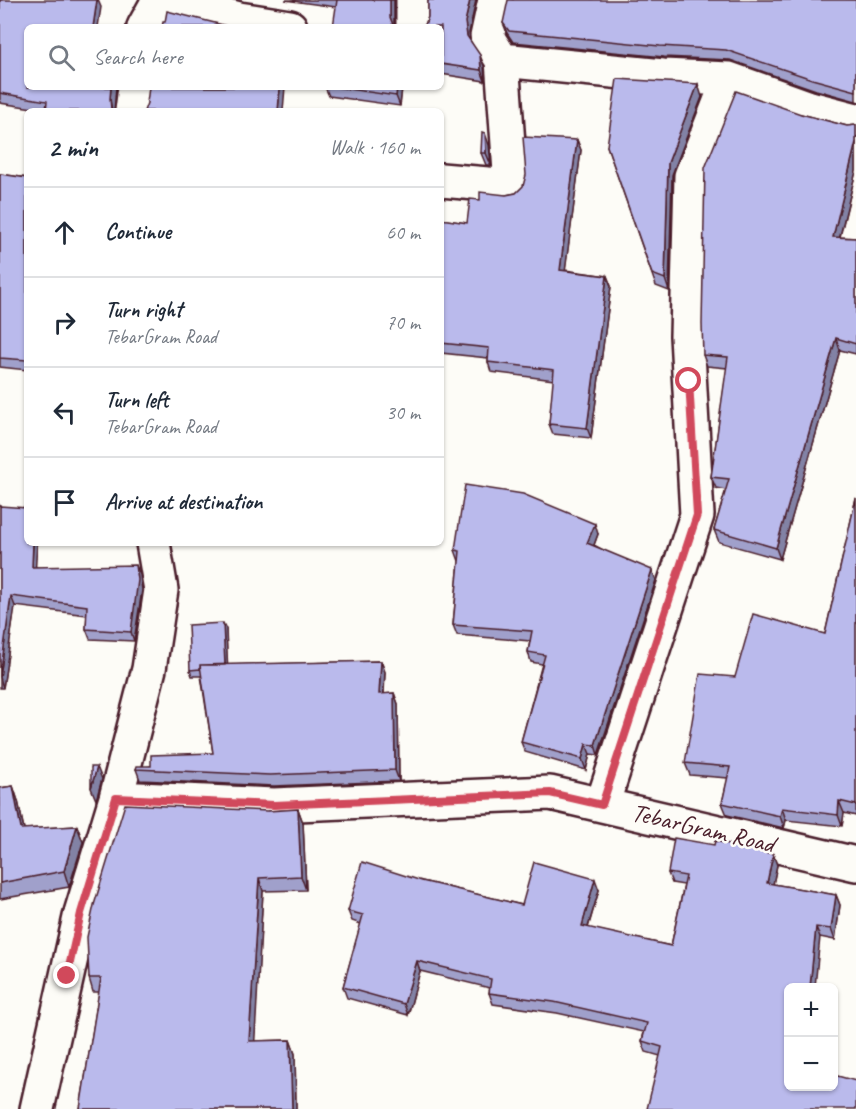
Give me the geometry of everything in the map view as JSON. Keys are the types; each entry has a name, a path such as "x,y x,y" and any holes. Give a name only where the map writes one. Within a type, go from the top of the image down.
{"street":[{"path":"146,24 159,0"},
{"path":"165,0 239,19 271,24"},
{"path":"412,0 413,24"},
{"path":"444,180 511,186 502,60 486,37 495,0"},
{"path":"502,60 663,76 729,79 810,108 856,120"},
{"path":"602,805 697,515 687,336 691,176 729,79"},
{"path":"132,108 135,90"},
{"path":"37,1109 81,913 116,798 149,669 161,590 154,546"},
{"name":"TebarGram Road","path":"116,798 274,805 550,793 856,864"}],"building":[{"path":"0,0 97,0 93,24 24,24 24,90 111,90 111,108 46,108 47,101 0,93"},
{"path":"337,0 390,0 390,17 393,24 333,24"},
{"path":"428,0 470,0 465,22 467,36 480,55 481,70 444,64 444,24 425,24 428,17"},
{"path":"508,0 856,0 856,91 726,50 509,31 503,23"},
{"path":"167,11 219,24 163,24"},
{"path":"617,79 698,84 668,163 665,279 652,274 607,146"},
{"path":"149,90 280,90 278,108 145,108"},
{"path":"355,90 397,90 396,96"},
{"path":"736,91 801,114 847,126 856,125 856,142 833,237 856,238 856,344 836,338 776,548 714,530 729,479 711,477 728,357 703,355 705,168"},
{"path":"482,132 485,133 486,153 481,153"},
{"path":"523,137 577,140 560,270 607,276 587,428 549,424 554,370 488,362 489,348 444,343 444,219 467,223 470,199 480,200 480,192 506,195 516,193 523,186 526,175"},
{"path":"0,174 24,178 24,360 0,358"},
{"path":"465,485 523,494 595,524 587,543 652,570 595,745 586,744 582,759 521,742 545,655 528,652 532,631 453,625 460,551 455,550"},
{"path":"856,498 856,805 839,801 838,815 782,808 780,816 722,803 730,767 685,763 700,674 735,677 753,614 825,634"},
{"path":"0,506 24,508 24,546 33,546 32,567 136,565 138,580 131,632 86,629 87,606 11,596 0,677"},
{"path":"223,623 225,665 200,665 200,669 190,670 188,625"},
{"path":"381,661 379,694 394,693 395,770 270,775 136,769 137,766 151,766 151,755 213,753 200,665"},
{"path":"91,767 97,767 91,788"},
{"path":"13,786 21,829 77,826 64,871 0,883 0,788"},
{"path":"125,804 268,811 298,809 301,876 259,878 249,1041 290,1040 292,1109 80,1109 101,978 89,978 87,937 94,905"},
{"path":"674,838 714,845 715,841 773,854 767,883 836,895 831,929 816,927 810,983 784,983 784,1091 838,1091 838,1076 856,1081 856,1109 647,1109 662,1047 642,1041 647,1023 554,1002 489,993 491,979 417,961 404,1004 343,987 363,915 348,911 362,862 422,881 522,905 534,862 595,879 582,926 671,946 686,876 668,873"}],"route":[{"path":"67,976 81,913 116,798 274,805 550,793 602,805 697,515 689,381"}]}
